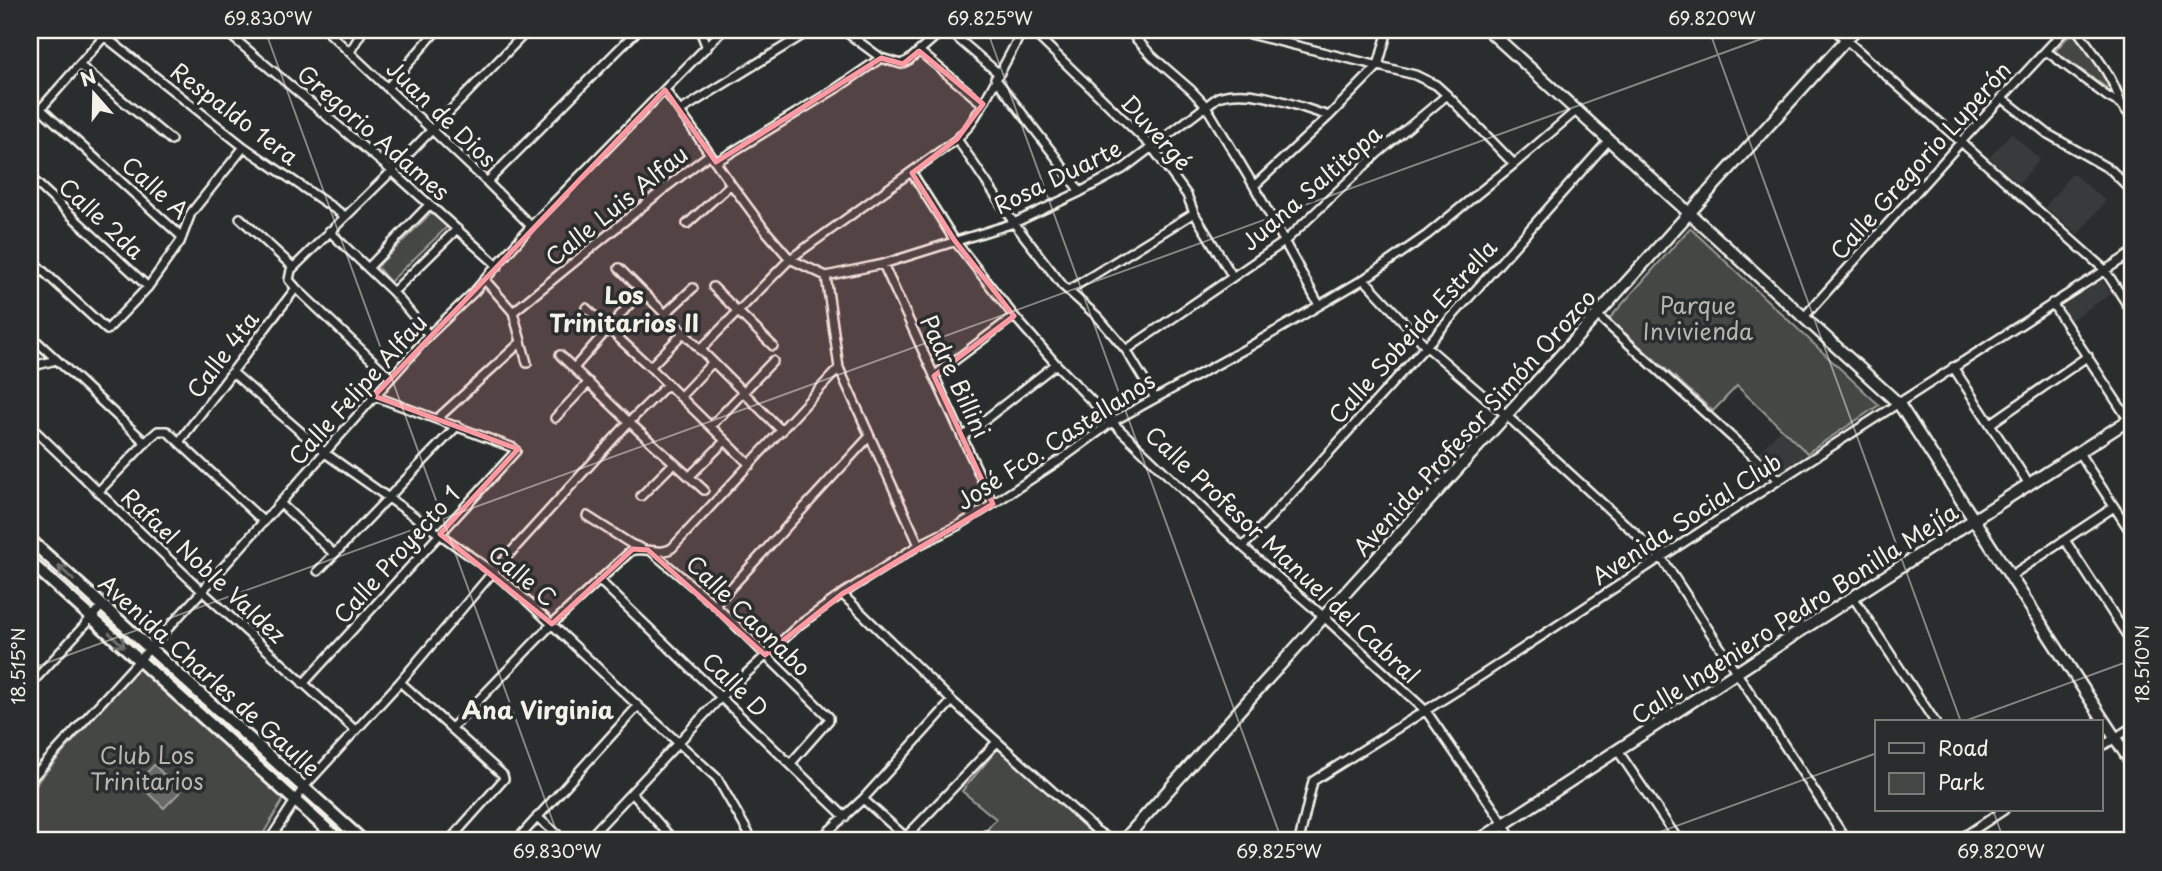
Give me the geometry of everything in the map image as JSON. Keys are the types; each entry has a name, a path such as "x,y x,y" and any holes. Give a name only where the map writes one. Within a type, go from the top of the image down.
{"main road":[{"name":"Avenida Charles de Gaulle","path":"30,540 362,841"},
{"name":"Avenida Charles de Gaulle","path":"30,562 340,841"}],"street":[{"name":"Gregorio Adames","path":"224,30 392,171 498,266"},
{"name":"Juan de Dios","path":"326,30 531,226"},
{"path":"350,52 363,30"},
{"path":"388,88 437,30"},
{"path":"390,377 296,288 289,279 291,270 392,171 528,30"},
{"path":"487,182 638,30"},
{"path":"700,30 707,48"},
{"name":"Calle Felipe Alfau","path":"30,784 32,778 151,649 390,377 485,280 531,226 723,30"},
{"path":"681,111 811,30"},
{"path":"844,30 881,58 903,64 943,30"},
{"path":"948,30 997,75 1080,192"},
{"path":"700,351 790,259 957,139 983,104 1023,30"},
{"name":"Duvergé","path":"1031,30 1151,146 1188,195 1194,214 1233,277"},
{"path":"1128,30 1206,106 1254,186 1319,306"},
{"path":"1233,30 1415,75 1436,85 1514,164"},
{"path":"1254,186 1378,66 1388,30"},
{"path":"1835,30 2105,270 2132,312"},
{"name":"Avenida Profesor Simón Orozco","path":"1123,841 1855,30"},
{"name":"Calle Gregorio Luperón","path":"1804,317 2065,30"},
{"path":"2077,30 2105,69 2117,90 2121,104 2132,118"},
{"path":"1492,31 1899,404 2132,764"},
{"path":"30,121 107,33"},
{"name":"Respaldo 1era","path":"107,33 244,147 345,216"},
{"path":"919,51 983,104"},
{"path":"2046,51 2121,104"},
{"name":"Calle Luis Alfau","path":"716,162 881,58"},
{"path":"79,65 171,141"},
{"path":"665,90 731,184 790,259 826,276 839,368 919,545"},
{"name":"Rosa Duarte","path":"826,276 883,264 1014,223 1124,169 1218,97 1230,93 1284,102 1329,116"},
{"name":"Juana Saltitopa","path":"1126,350 1284,242 1378,153 1447,95"},
{"path":"2002,98 2048,134 2110,170 2132,191"},
{"name":"Calle A","path":"41,109 182,237"},
{"name":"José Fco. Castellanos","path":"586,841 721,697 799,625 919,545 993,504 1112,422 1247,348 1364,279 1427,235 1577,110"},
{"path":"957,139 1014,223 1063,286 1098,317 1126,350 1155,398"},
{"name":"Calle Sobeida Estrella","path":"1243,547 1609,140"},
{"path":"30,259 107,330 148,287 182,237 191,214 244,147"},
{"name":"Calle Luis Alfau","path":"513,312 710,154"},
{"name":"Calle Profesor Manuel del Cabral","path":"912,173 954,241 1056,364 1112,422 1243,547 1426,711 1504,824 1512,841"},
{"name":"Calle 2da","path":"30,177 148,287"},
{"path":"687,224 731,184"},
{"path":"368,268 429,205"},
{"path":"1069,290 1194,214"},
{"path":"240,218 293,267"},
{"path":"393,292 457,229"},
{"path":"329,231 393,292 429,335"},
{"name":"Avenida Social Club","path":"1299,841 1313,781 1426,711 2132,253"},
{"name":"Padre Billini","path":"883,264 993,504"},
{"path":"619,268 682,334 745,392 782,431"},
{"path":"1364,279 1426,346 1661,557 1847,841"},
{"path":"485,280 513,312 527,363"},
{"path":"713,287 773,346"},
{"name":"Calle 4ta","path":"178,442 296,288"},
{"path":"664,314 693,288"},
{"path":"574,368 641,291"},
{"path":"2052,303 2131,421"},
{"path":"586,308 750,465"},
{"path":"1597,315 1779,480"},
{"path":"934,376 1014,316"},
{"path":"650,367 682,334"},
{"path":"30,335 146,443"},
{"path":"437,419 521,342"},
{"path":"560,355 704,490"},
{"path":"1990,424 2088,356"},
{"path":"30,368 56,359"},
{"path":"711,426 773,361"},
{"path":"680,397 712,363"},
{"path":"963,438 1056,364"},
{"path":"1953,367 2029,484"},
{"path":"452,728 552,624 631,551 664,552 672,548 839,368"},
{"name":"Calle C","path":"233,373 325,453 493,572 552,624 717,778 753,841"},
{"path":"555,418 589,382"},
{"path":"269,841 303,787 400,682 493,572 629,422 667,385"},
{"path":"318,571 457,426 374,396"},
{"name":"Calle Ingeniero Pedro Bonilla Mejía","path":"1478,841 1974,519 2131,421"},
{"name":"Rafael Noble Valdez","path":"30,426 202,591 355,730"},
{"name":"Calle Proyecto 1","path":"303,684 516,450 457,426"},
{"path":"98,492 158,431 167,431 264,522"},
{"path":"715,605 869,437"},
{"path":"689,477 725,441"},
{"path":"2079,453 2132,534"},
{"path":"641,496 674,463"},
{"path":"280,503 334,554"},
{"path":"2012,575 2114,507"},
{"name":"Calle Caonabo","path":"587,516 631,544 648,550 676,570 829,718 791,763"},
{"path":"2065,540 2132,643"},
{"name":"Calle D","path":"599,580 845,817"},
{"path":"842,594 952,701 1097,831 1112,841"},
{"path":"1853,597 1934,720"},
{"path":"30,685 102,606"},
{"path":"400,682 503,775 504,779 449,841"},
{"path":"818,841 863,799 952,701"},
{"path":"516,841 638,706"},
{"path":"2102,746 2132,727"},
{"path":"863,799 906,840 997,742"},
{"path":"1618,751 1679,841"},
{"path":"632,793 674,841"},
{"path":"1957,841 1998,812"},
{"path":"537,817 565,841"}],"highlighted area":[{"path":"919,51 983,104 957,139 912,173 955,241 1014,316 934,376 993,504 842,594 765,655 648,550 633,549 552,624 440,534 518,449 374,396 665,90 716,162 881,58 903,64"}],"shaded area":[{"path":"2011,133 2040,159 2019,184 1989,158"},
{"path":"2072,173 2106,201 2078,234 2045,207"},
{"path":"2102,280 2111,294 2071,320 2062,306"},
{"path":"1781,428 1807,453 1780,473 1758,454"},
{"path":"154,765 181,791 164,808 137,783"}],"green space":[{"path":"2074,30 2111,84 2107,88 2055,51"},
{"path":"431,213 448,226 390,282 377,267"},
{"name":"Parque Invivienda","path":"1690,228 1879,405 1807,453 1737,386 1713,411 1609,319"},
{"name":"Club Los Trinitarios","path":"141,664 286,795 259,841 30,841 30,802 38,781"},
{"path":"1000,746 1105,841 997,841 986,831 996,819 962,791"}],"district":[{"name":"Los Trinitarios II","path":"624,308"},
{"name":"Ana Virginia","path":"538,709"}]}
